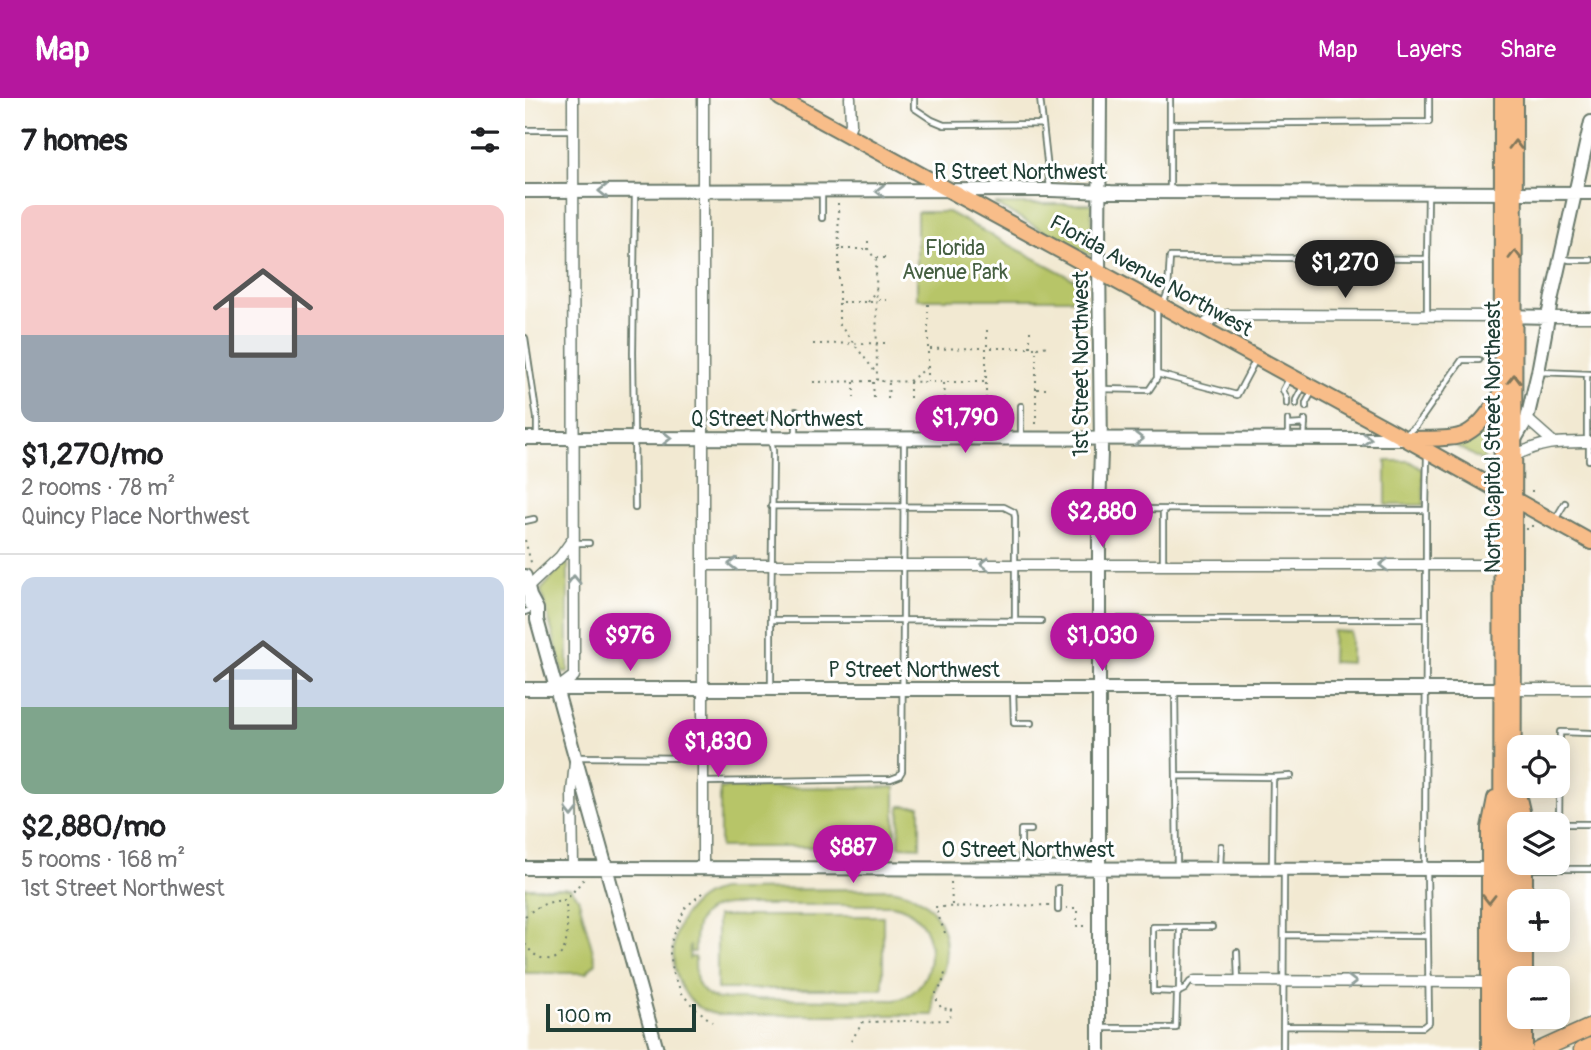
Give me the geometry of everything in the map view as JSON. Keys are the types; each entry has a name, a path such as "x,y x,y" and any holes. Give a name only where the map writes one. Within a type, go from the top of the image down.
{"highway":[{"path":"1540,1050 1591,1027"},
{"path":"1582,1050 1591,1046"}],"main road":[{"name":"Florida Avenue Northwest","path":"780,98 1591,542"},
{"path":"1502,98 1508,193 1509,316 1502,392 1507,496 1501,565 1511,735"},
{"path":"1508,193 1515,98"},
{"name":"North Capitol Street Northeast","path":"1507,690 1507,496 1514,449 1509,316"},
{"path":"1404,438 1456,438 1468,433 1486,417 1502,392"},
{"path":"1489,1050 1489,828 1507,782"},
{"path":"1501,1050 1512,798"},
{"path":"1513,798 1513,1049"},
{"path":"1525,1029 1525,1050"}],"street":[{"path":"557,689 574,676 573,98"},
{"path":"703,98 703,869"},
{"path":"847,134 851,124 850,98"},
{"name":"1st Street Northwest","path":"1098,1050 1100,98"},
{"path":"1514,449 1527,419 1591,124"},
{"name":"R Street Northwest","path":"525,191 1591,193"},
{"path":"1201,327 1212,319 1228,315 1591,317"},
{"path":"1527,419 1553,442"},
{"name":"Q Street Northwest","path":"531,438 1404,438"},
{"path":"1514,449 1553,442 1589,442"},
{"path":"573,541 560,557 528,586 537,609 531,614 557,689 657,1050"},
{"path":"703,565 1501,565"},
{"name":"P Street Northwest","path":"525,689 1507,690"},
{"path":"1507,690 1591,689"},
{"path":"573,868 572,792 576,756"},
{"name":"O Street Northwest","path":"525,868 1489,869"},
{"path":"1195,981 1489,982"}],"lane":[{"path":"914,98 914,108 944,125 1043,124"},
{"path":"1039,98 1050,190"},
{"path":"1170,98 1170,192"},
{"path":"1170,124 1429,122 1429,98"},
{"path":"525,130 573,130"},
{"path":"635,191 635,508"},
{"path":"822,191 822,218"},
{"path":"1427,316 1428,193"},
{"path":"1100,389 1149,390 1157,378 1159,305 1168,291 1170,257 1427,259"},
{"path":"1561,258 1591,260"},
{"path":"525,338 537,418 531,438"},
{"path":"1157,374 1237,396 1256,358"},
{"path":"1404,438 1416,426 1462,360 1479,360"},
{"path":"1538,372 1589,374 1589,460"},
{"path":"1290,376 1283,390 1287,402 1306,405 1309,386"},
{"path":"1296,402 1309,386"},
{"path":"1021,406 1021,438"},
{"path":"796,411 796,438"},
{"path":"771,413 771,689"},
{"path":"1288,439 1288,422 1305,422 1304,438"},
{"path":"703,782 891,779 899,776 902,771 904,438"},
{"path":"1283,1026 1423,1027 1429,1021 1424,781 1427,690 1427,451"},
{"path":"1554,522 1565,503"},
{"path":"771,506 1010,509 1015,517 1015,621"},
{"path":"1099,509 1426,510"},
{"path":"1163,510 1163,565"},
{"path":"525,521 534,519"},
{"path":"573,541 589,543"},
{"path":"1099,619 1426,619"},
{"path":"771,620 1041,621"},
{"path":"1013,689 1014,723 1031,723"},
{"path":"1175,690 1177,869"},
{"path":"1560,735 1591,733"},
{"path":"576,756 703,758"},
{"path":"1176,776 1291,776"},
{"path":"1273,777 1284,935 1283,1050"},
{"path":"1559,798 1559,824 1591,824"},
{"path":"1021,869 1021,830 1031,830"},
{"path":"1220,869 1221,846"},
{"path":"1570,868 1591,869"},
{"path":"1058,888 1058,908"},
{"path":"1195,981 1179,992 1153,991 1153,927 1212,927"},
{"path":"1098,1028 1176,1028 1180,927"},
{"path":"1284,935 1428,936"},
{"path":"1237,952 1238,981"}],"path":[{"path":"838,200 839,324 877,374"},
{"path":"868,242 868,249 875,258 877,301 877,374 874,398"},
{"path":"838,249 868,249"},
{"path":"875,258 887,258"},
{"path":"868,302 876,289"},
{"path":"838,302 887,300"},
{"path":"928,302 928,382"},
{"path":"1202,305 1211,313"},
{"path":"986,428 987,330"},
{"path":"1030,330 1030,348"},
{"path":"813,344 887,343"},
{"path":"928,349 1048,346"},
{"path":"1036,348 1037,428"},
{"path":"909,381 928,367"},
{"path":"854,381 854,398"},
{"path":"888,399 889,381"},
{"path":"909,381 910,398"},
{"path":"813,382 986,382"},
{"path":"944,382 945,398"},
{"path":"1036,389 1048,389"},
{"path":"525,944 533,953 548,960 562,954 566,946 566,900 585,878"},
{"path":"951,882 952,906"},
{"path":"702,893 685,908 671,942 670,953 674,977 683,995 712,1022"},
{"path":"525,916 549,901 566,900"},
{"path":"945,933 935,907 1051,905 1058,908 1077,908 1077,926 1087,926"},
{"path":"851,1041 863,1022 950,1020 951,1008 942,1009 936,993 945,973"}],"green space":[{"path":"994,204 1092,204 1091,256"},
{"name":"Florida Avenue Park","path":"917,212 948,212 1079,282 1078,299 917,299"},
{"path":"1482,428 1484,430 1484,462 1453,444"},
{"path":"1386,461 1409,461 1423,470 1424,505 1386,505"},
{"path":"564,564 568,564 568,672 563,672 541,590"},
{"path":"1333,631 1351,632 1351,663 1332,662"},
{"path":"895,787 895,847 720,847 720,788"},
{"path":"900,806 920,806 920,847 899,846"},
{"path":"525,888 570,888 578,897 596,963 586,973 525,973"},
{"path":"889,889 915,897 934,912 944,935 945,962 933,995 934,1015 722,1015 701,1009 686,995 677,977 673,956 676,935 684,915 699,900 720,890","holes":["891,905 908,911 920,922 928,936 930,952 922,983 910,994 895,1000 717,999 700,988 696,977 695,957 690,957 689,960 690,944 690,952 695,952 699,920 703,914 717,907"]},
{"path":"717,916 883,916 883,989 717,989"}]}
